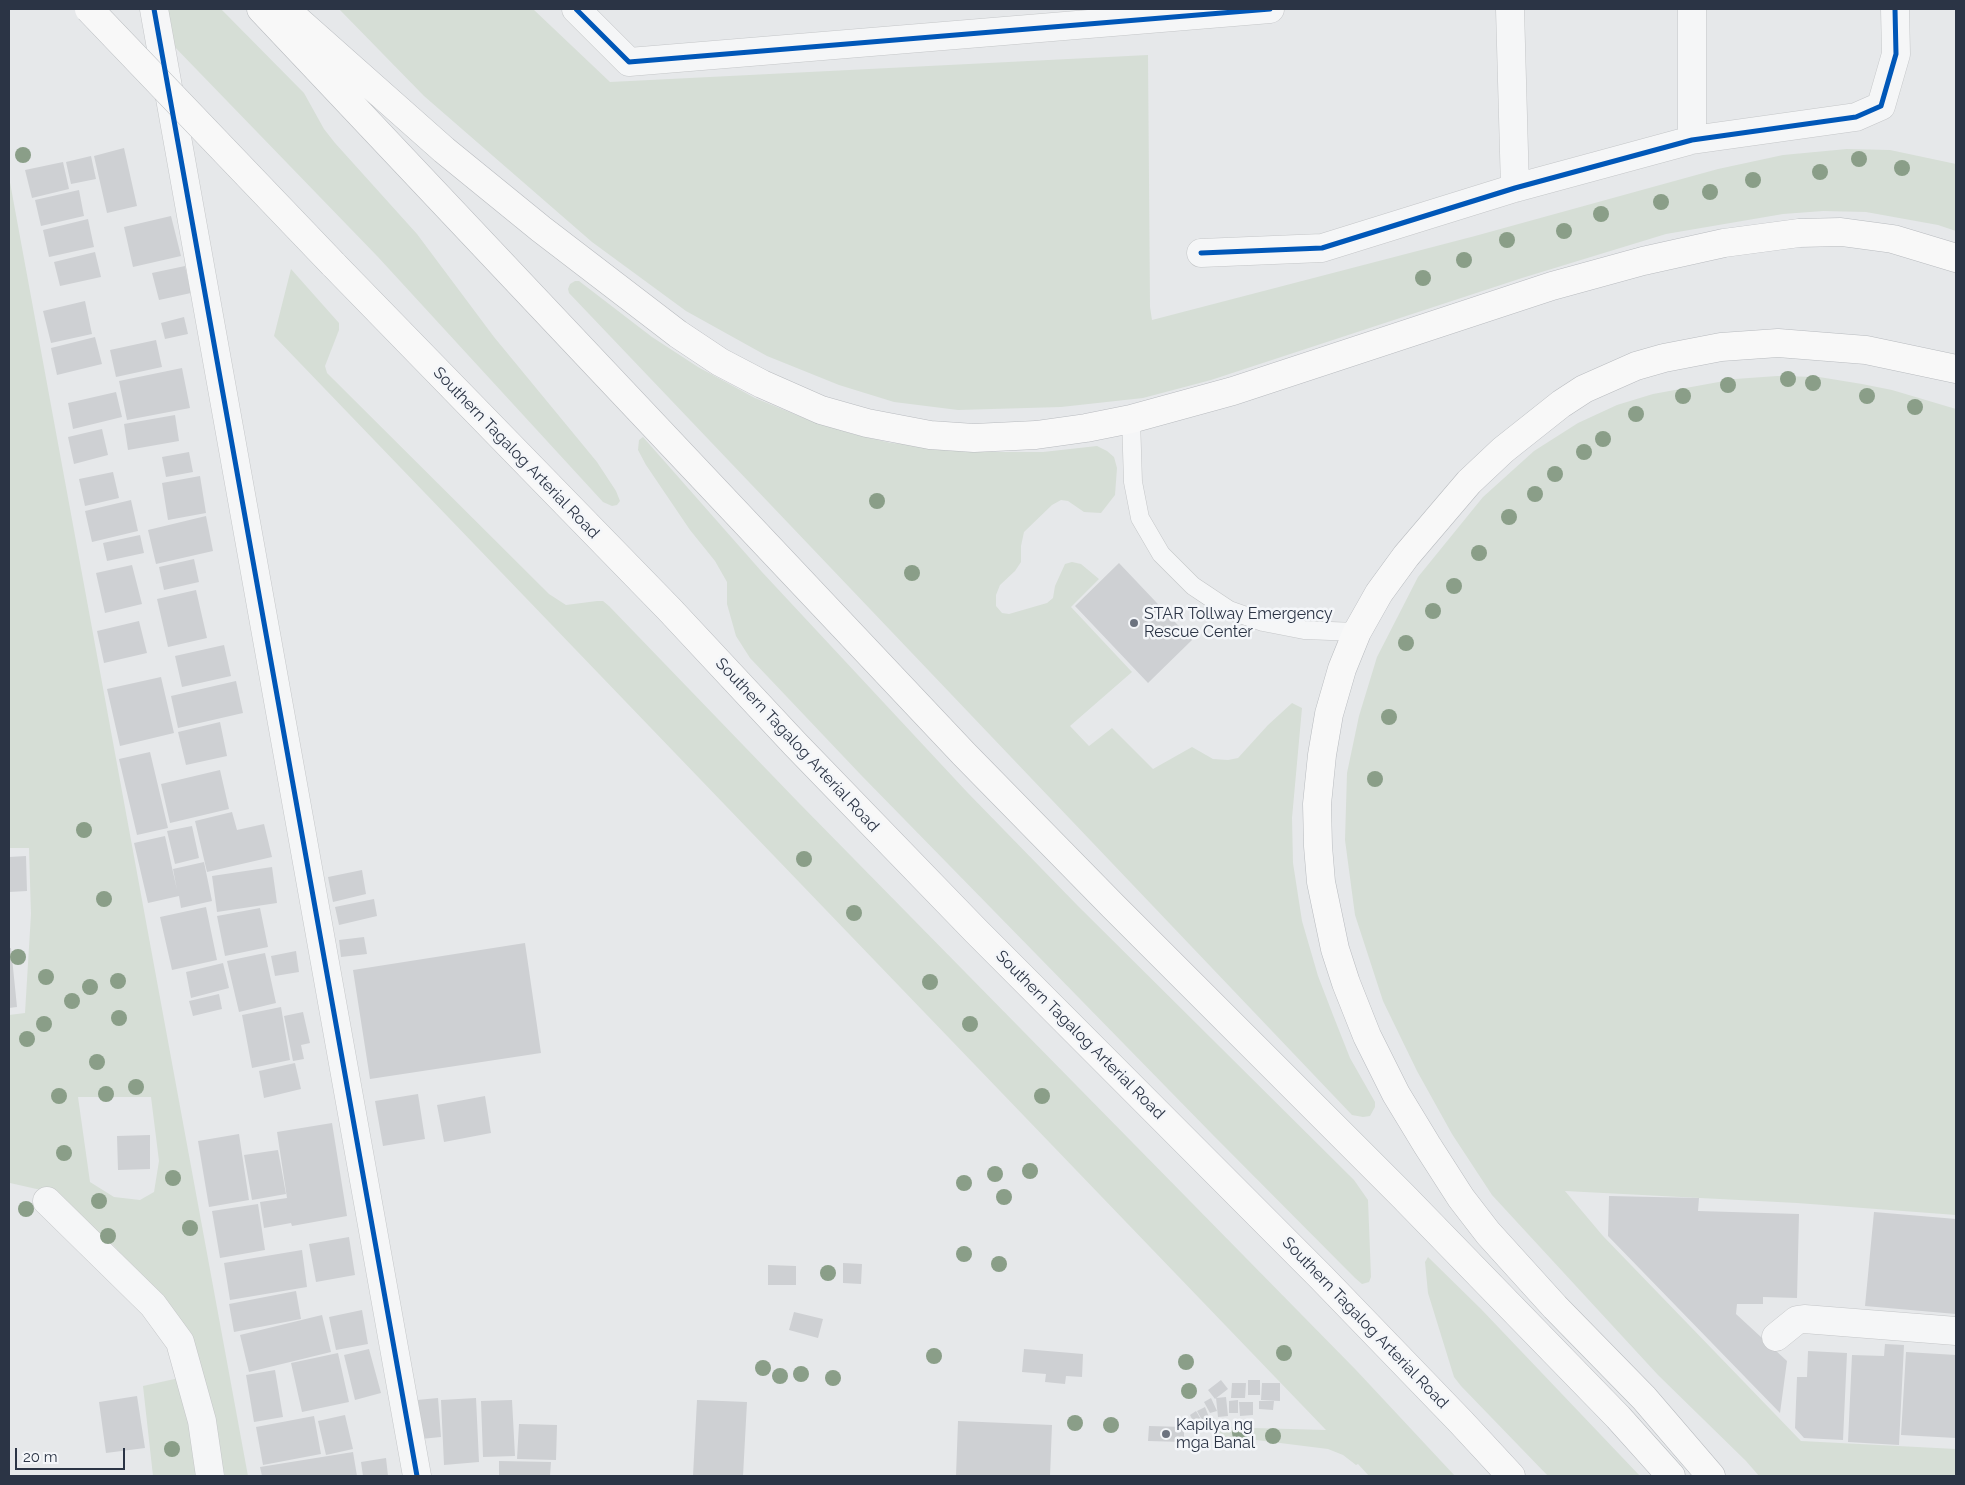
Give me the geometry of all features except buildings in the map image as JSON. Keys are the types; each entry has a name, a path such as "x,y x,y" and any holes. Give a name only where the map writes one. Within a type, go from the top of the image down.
{"highway":[{"name":"Southern Tagalog Arterial Road","path":"89,9 333,264 670,610 795,744 955,910 1321,1277 1511,1476"},
{"path":"261,9 964,754 1119,913 1410,1202 1618,1417 1671,1476"},
{"path":"288,11 444,150 541,229 678,334 720,362 762,384 821,410 867,423 930,435 974,438 1036,435 1131,419 1233,391 1552,286 1643,261 1724,243 1799,233 1841,232 1893,239 1956,258"},
{"path":"1711,1476 1644,1398 1555,1307 1488,1233 1461,1198 1396,1094 1368,1036 1346,983 1335,949 1321,882 1318,846 1318,794 1329,714 1342,670 1357,632 1379,593 1401,564 1469,482 1503,450 1541,419 1584,389 1636,366 1664,358 1721,347 1778,343 1866,350 1956,369"}],"street":[{"path":"154,9 416,1476"},
{"path":"576,9 629,62 1270,9"},
{"path":"1510,9 1515,188"},
{"path":"1692,9 1692,140"},
{"path":"1201,253 1322,248 1515,188 1692,140 1856,117 1881,106 1896,54 1895,9"},
{"path":"48,1201 153,1305 180,1342 202,1422 210,1476"},
{"path":"1776,1338 1797,1320 1804,1319 1956,1331"}],"lane":[{"path":"1131,419 1133,482 1140,518 1161,554 1193,586 1229,610 1263,622 1304,630 1357,632"}],"shaded area":[{"path":"164,9 221,9 304,93 324,129 335,143 417,234 494,337 597,462 616,491 620,501 617,505 612,506 603,502 378,257 168,40"},
{"path":"339,9 533,9 610,82 1148,55 1150,307 1152,320 1475,236 1718,169 1783,155 1847,149 1890,150 1956,164 1956,231 1938,225 1866,212 1823,211 1783,214 1666,234 1522,278 1211,380 1143,398 1061,407 958,410 894,402 839,385 767,356 686,311 592,242 424,96"},
{"path":"9,177 248,1476 225,1476 202,1380 192,1349 175,1311 113,1245 65,1203 41,1190 10,1183 9,1217 9,1015 25,1013 31,914 29,848 9,848","holes":["78,1097 151,1097 159,1161 154,1192 140,1200 114,1197 90,1182"]},
{"path":"291,269 339,323 339,330 325,366 327,373 549,594 566,605 603,601 609,606 798,802 1356,1370 1455,1476 1369,1476 1358,1464 1356,1465 1343,1455 1328,1449 1220,1437 1218,1435 1217,1427 1326,1430 274,336"},
{"path":"579,281 652,337 698,367 755,398 811,421 891,443 997,452 1043,452 1097,446 1114,457 1117,468 1115,495 1101,513 1084,512 1068,501 1061,500 1052,505 1024,532 1021,546 1021,562 1015,571 1000,585 996,595 996,606 1002,613 1009,614 1047,603 1053,598 1055,586 1065,564 1072,562 1081,564 1099,579 1071,607 1132,672 1070,726 1089,746 1112,728 1153,769 1192,747 1213,759 1228,760 1238,758 1268,725 1292,703 1302,708 1292,818 1293,863 1302,921 1318,976 1350,1058 1375,1102 1375,1107 1370,1116 1352,1115 569,293 570,284"},
{"path":"1777,376 1819,377 1862,384 1892,390 1956,409 1956,1215 1797,1203 1565,1191 1603,1236 1801,1441 1956,1449 1956,1476 1759,1476 1658,1375 1492,1195 1452,1134 1417,1071 1383,1001 1355,915 1345,840 1347,773 1359,716 1377,657 1418,577 1483,497 1534,451 1578,423 1617,405 1653,394 1735,379"},
{"path":"643,437 762,572 967,792 1078,906 1354,1180 1368,1200 1371,1277 1369,1282 1362,1284 1355,1278 1212,1134 861,775 750,658 736,636 727,604 727,582 715,561 690,530 646,465 638,450 639,440"},
{"path":"1428,1257 1481,1309 1640,1476 1548,1476 1454,1377 1428,1293 1425,1262"},
{"path":"179,1378 199,1476 153,1476 143,1386"}],"cycle path":[{"path":"154,9 417,1476"},
{"path":"576,9 629,62 1270,9"},
{"path":"1201,253 1322,248 1515,188 1692,140 1856,117 1881,106 1896,54 1895,9"}],"place":[{"name":"STAR Tollway Emergency Rescue Center","path":"1134,623"},
{"name":"Kapilya ng mga Banal","path":"1166,1434"}]}
